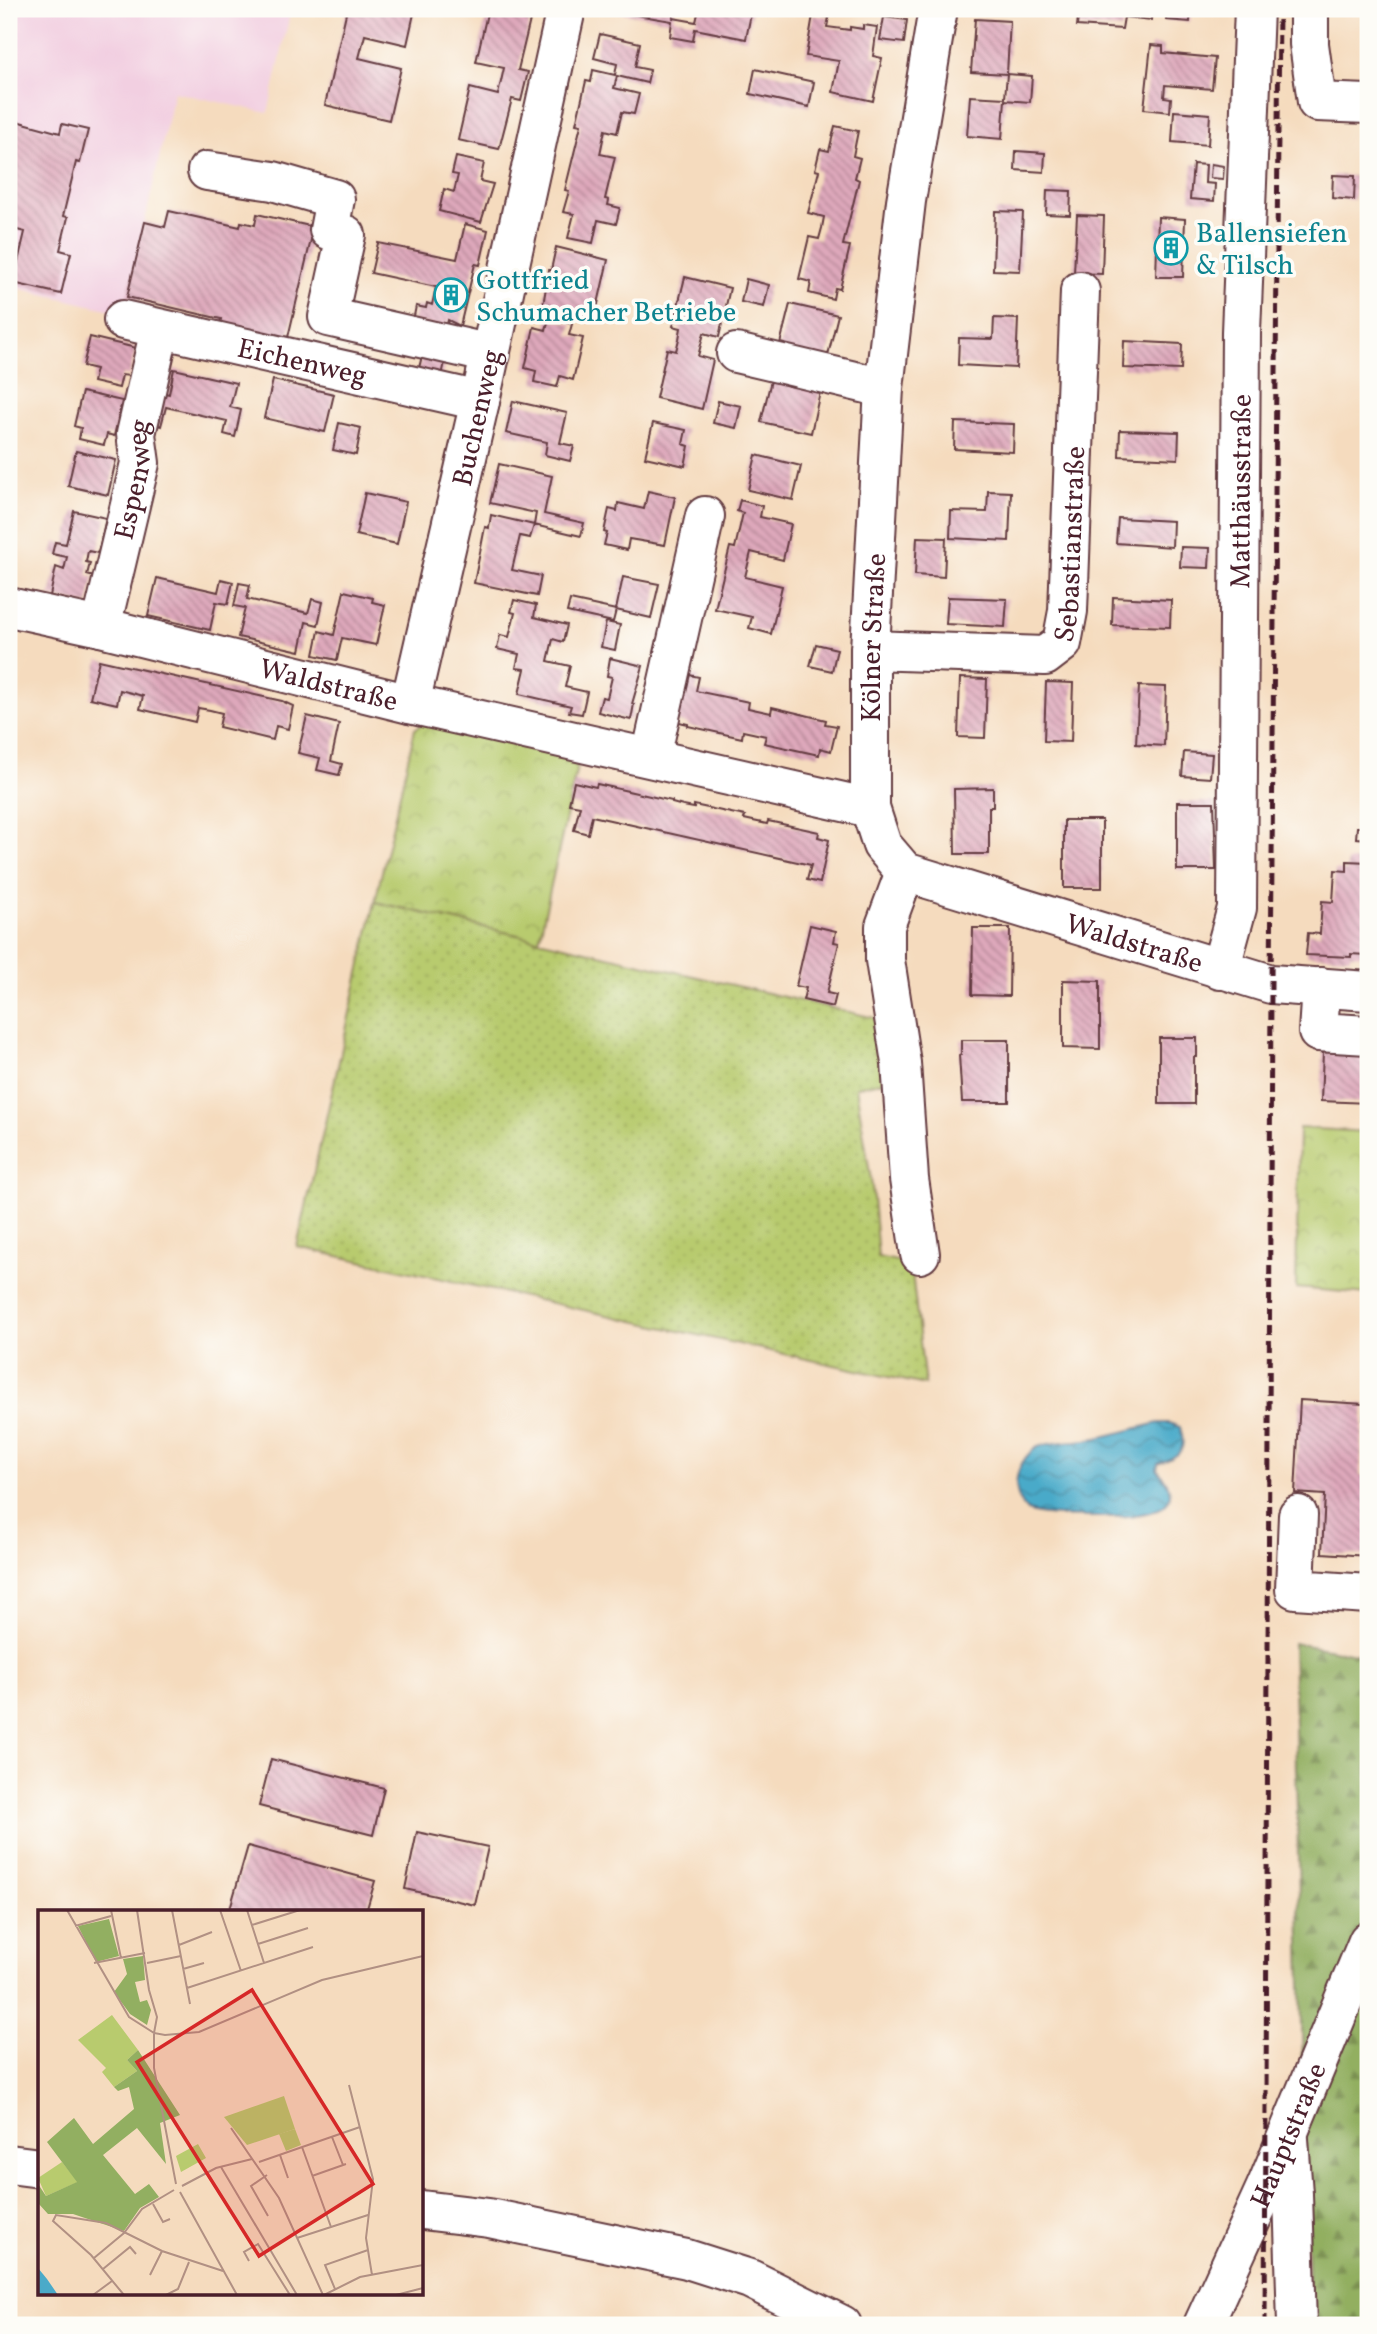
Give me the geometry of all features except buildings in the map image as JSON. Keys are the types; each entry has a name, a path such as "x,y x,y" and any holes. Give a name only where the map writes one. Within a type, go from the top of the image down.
{"street":[{"name":"Buchenweg","path":"410,704 491,354 566,9"},
{"name":"Kölner Straße","path":"905,872 882,845 870,808 870,650 884,388 906,201 938,9"},
{"name":"Matthäusstraße","path":"1220,970 1237,908 1241,332 1254,9"},
{"path":"1309,9 1309,44 1317,102 1368,104"},
{"path":"207,171 273,181 335,199 329,230 346,235 328,317 491,354"},
{"name":"Sebastianstraße","path":"870,650 1045,656 1062,643 1068,611 1080,291"},
{"name":"Eichenweg","path":"123,320 480,401"},
{"name":"Espenweg","path":"101,627 140,463 136,434 160,329"},
{"path":"736,353 884,388"},
{"path":"651,757 705,516"},
{"name":"Waldstraße","path":"9,607 101,627 410,704 870,808"},
{"path":"905,872 885,926 885,960 901,1063 909,1179 920,1254"},
{"name":"Waldstraße","path":"905,872 1271,984 1368,990"},
{"path":"1321,987 1318,1032 1368,1035"},
{"path":"1298,1515 1295,1589 1368,1594"},
{"name":"Hauptstraße","path":"1203,2325 1288,2133 1368,1941"},
{"path":"1288,2133 1294,2207 1297,2325"},
{"path":"9,2164 38,2168"},
{"path":"424,2210 489,2218 687,2259 750,2279 842,2325"}],"shaded area":[{"path":"14,9 291,9 268,113 174,92 124,313 9,286 9,16"}],"green space":[{"path":"423,723 579,758 539,940 375,902 415,729"},
{"path":"375,902 875,1018 886,1081 856,1087 872,1186 878,1257 911,1264 925,1385 297,1247"},
{"path":"1299,1128 1368,1132 1368,1294 1296,1288"},
{"path":"1293,1643 1368,1656 1368,2325 1309,2325"}],"water":[{"path":"1159,1423 1180,1427 1183,1442 1180,1452 1158,1464 1157,1469 1165,1479 1170,1495 1163,1506 1135,1515 1080,1517 1036,1513 1028,1511 1022,1505 1016,1481 1022,1464 1034,1449"}],"railway":[{"path":"1265,2325 1271,984 1279,9"}],"place":[{"name":"Ballensiefen & Tilsch","path":"1171,248"},
{"name":"Gottfried Schumacher Betriebe","path":"451,295"}]}
